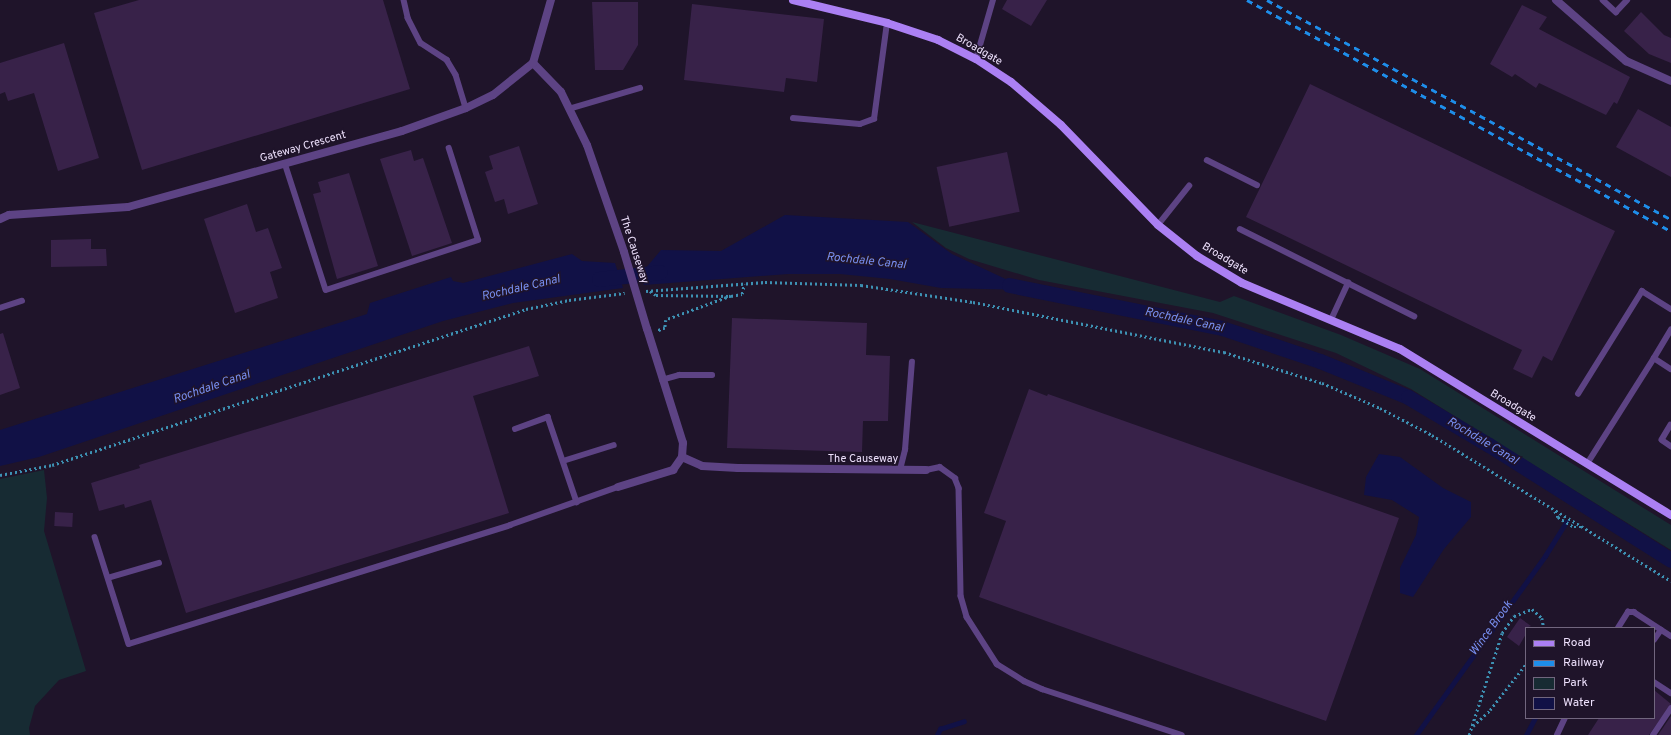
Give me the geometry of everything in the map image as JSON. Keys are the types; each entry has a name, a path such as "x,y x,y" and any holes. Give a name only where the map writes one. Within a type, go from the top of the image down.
{"street":[{"path":"533,62 551,0"},
{"name":"Broadgate","path":"793,0 887,23 938,40 976,59 1011,82 1061,125 1158,224 1197,256 1242,283 1400,349 1671,515"},
{"path":"1558,0 1626,61 1671,81"},
{"name":"Gateway Crescent","path":"0,219 9,215 128,207 402,131 466,108 493,95 533,62"},
{"name":"The Causeway","path":"533,62 561,92 587,145 624,252 647,332 683,443 682,457 702,466 738,468 926,470"},
{"path":"618,487 673,470 682,457"}],"lane":[{"path":"404,0 408,18 421,43 448,60 456,75 466,108"},
{"path":"976,59 993,0"},
{"path":"1603,0 1616,12 1628,0"},
{"path":"793,118 860,124 874,119 887,23"},
{"path":"569,109 640,88"},
{"path":"285,163 326,290 478,240 449,149"},
{"path":"1207,160 1257,186"},
{"path":"1158,224 1189,186"},
{"path":"1240,229 1414,316"},
{"path":"1331,320 1348,283"},
{"path":"1578,394 1642,291 1671,309"},
{"path":"0,308 22,301"},
{"path":"1587,464 1671,330"},
{"path":"1654,358 1671,369"},
{"path":"900,470 906,450 912,362"},
{"path":"662,380 679,375 712,375"},
{"path":"515,429 548,417 577,502"},
{"path":"1671,425 1662,440 1671,446"},
{"path":"563,461 614,445"},
{"path":"926,470 940,467 954,478 958,488 961,596 967,617 997,664 1024,681 1042,689 1182,735"},
{"path":"95,537 129,644 577,502 618,487"},
{"path":"108,578 159,563"},
{"path":"1619,627 1628,612 1634,612 1671,636"},
{"path":"1655,639 1661,630"},
{"path":"1655,683 1671,693"},
{"path":"1653,735 1671,708"},
{"path":"1557,735 1565,719"}],"path":[{"path":"642,291 766,282 861,285 973,302 1224,352 1322,384 1380,408 1432,435 1671,581"},
{"path":"647,332 665,328 666,320 731,296 742,294 744,284"},
{"path":"650,290 656,295 731,296"},
{"path":"0,475 52,465 526,309 569,300 627,293"},
{"path":"1555,510 1558,517 1574,527 1582,527"},
{"path":"1469,735 1502,633 1514,616 1532,609 1542,618 1544,627"},
{"path":"1472,726 1490,710 1525,665"}],"green space":[{"path":"912,222 1220,302 1234,296 1341,335 1420,369 1671,525 1671,550 1411,389 1336,353 1213,313 1039,280 969,259 946,248"},
{"path":"44,470 47,498 44,531 86,671 59,680 35,706 29,728 30,735 0,735 0,479"}],"water":[{"path":"785,215 908,222 952,254 1029,290 941,288 890,279 840,274 788,274 644,285 640,275 661,250 721,251"},
{"path":"572,254 582,261 615,263 623,288 513,303 443,321 39,457 0,466 0,430 367,314 370,303 451,277 453,281 463,283"},
{"path":"1379,454 1400,457 1443,488 1471,502 1471,517 1444,549 1413,597 1400,593 1400,568 1416,535 1419,517 1392,500 1364,495 1366,477"}],"building":[{"path":"139,0 383,0 410,89 142,170 94,13"},
{"path":"1007,0 1047,0 1031,26 1002,9"},
{"path":"592,2 638,2 638,45 623,70 595,70"},
{"path":"692,4 824,19 817,82 786,78 784,92 684,80"},
{"path":"1522,5 1547,17 1539,29 1630,77 1617,104 1614,102 1606,115 1539,83 1536,88 1515,74 1512,77 1490,64"},
{"path":"1641,12 1664,35 1671,38 1671,63 1649,54 1624,31"},
{"path":"64,43 99,158 58,171 34,93 8,101 5,92 0,94 0,63"},
{"path":"1310,84 1615,231 1552,361 1543,356 1532,378 1513,369 1522,350 1246,217"},
{"path":"1638,109 1671,127 1671,177 1616,147"},
{"path":"519,146 538,204 508,214 504,199 495,202 485,172 493,169 489,156"},
{"path":"411,150 414,161 423,158 452,243 412,256 380,159"},
{"path":"1007,152 1020,212 949,227 937,167"},
{"path":"349,173 378,266 337,279 313,194 321,192 318,182"},
{"path":"247,204 256,232 268,228 282,268 270,272 278,298 235,313 204,219"},
{"path":"91,239 91,249 106,249 107,266 51,267 51,240"},
{"path":"732,318 867,323 866,355 890,356 888,421 863,421 862,452 727,448"},
{"path":"3,333 20,388 0,395 0,334"},
{"path":"529,346 539,376 473,396 509,513 186,613 151,500 125,508 124,504 99,511 91,483 140,468 139,465"},
{"path":"1029,389 1047,396 1048,394 1399,518 1326,721 979,597 1006,521 984,513"},
{"path":"55,512 73,513 72,527 54,526"},
{"path":"1520,618 1531,626 1525,627 1525,636 1519,646 1507,637"},
{"path":"1655,691 1671,704 1649,735 1588,735 1598,719 1655,719"},
{"path":"1671,716 1671,735 1658,735"}],"waterway":[{"name":"Rochdale Canal","path":"599,279 660,272"},
{"name":"Rochdale Canal","path":"1009,285 1222,328 1320,361 1408,397 1489,445 1671,560"},
{"name":"Wince Brook","path":"1416,735 1545,556 1566,522"},
{"path":"1526,735 1534,719"},
{"name":"Wince Brook","path":"937,735 940,729 964,721"}],"railway":[{"path":"1247,0 1671,231"},
{"path":"1267,0 1671,219"}]}
